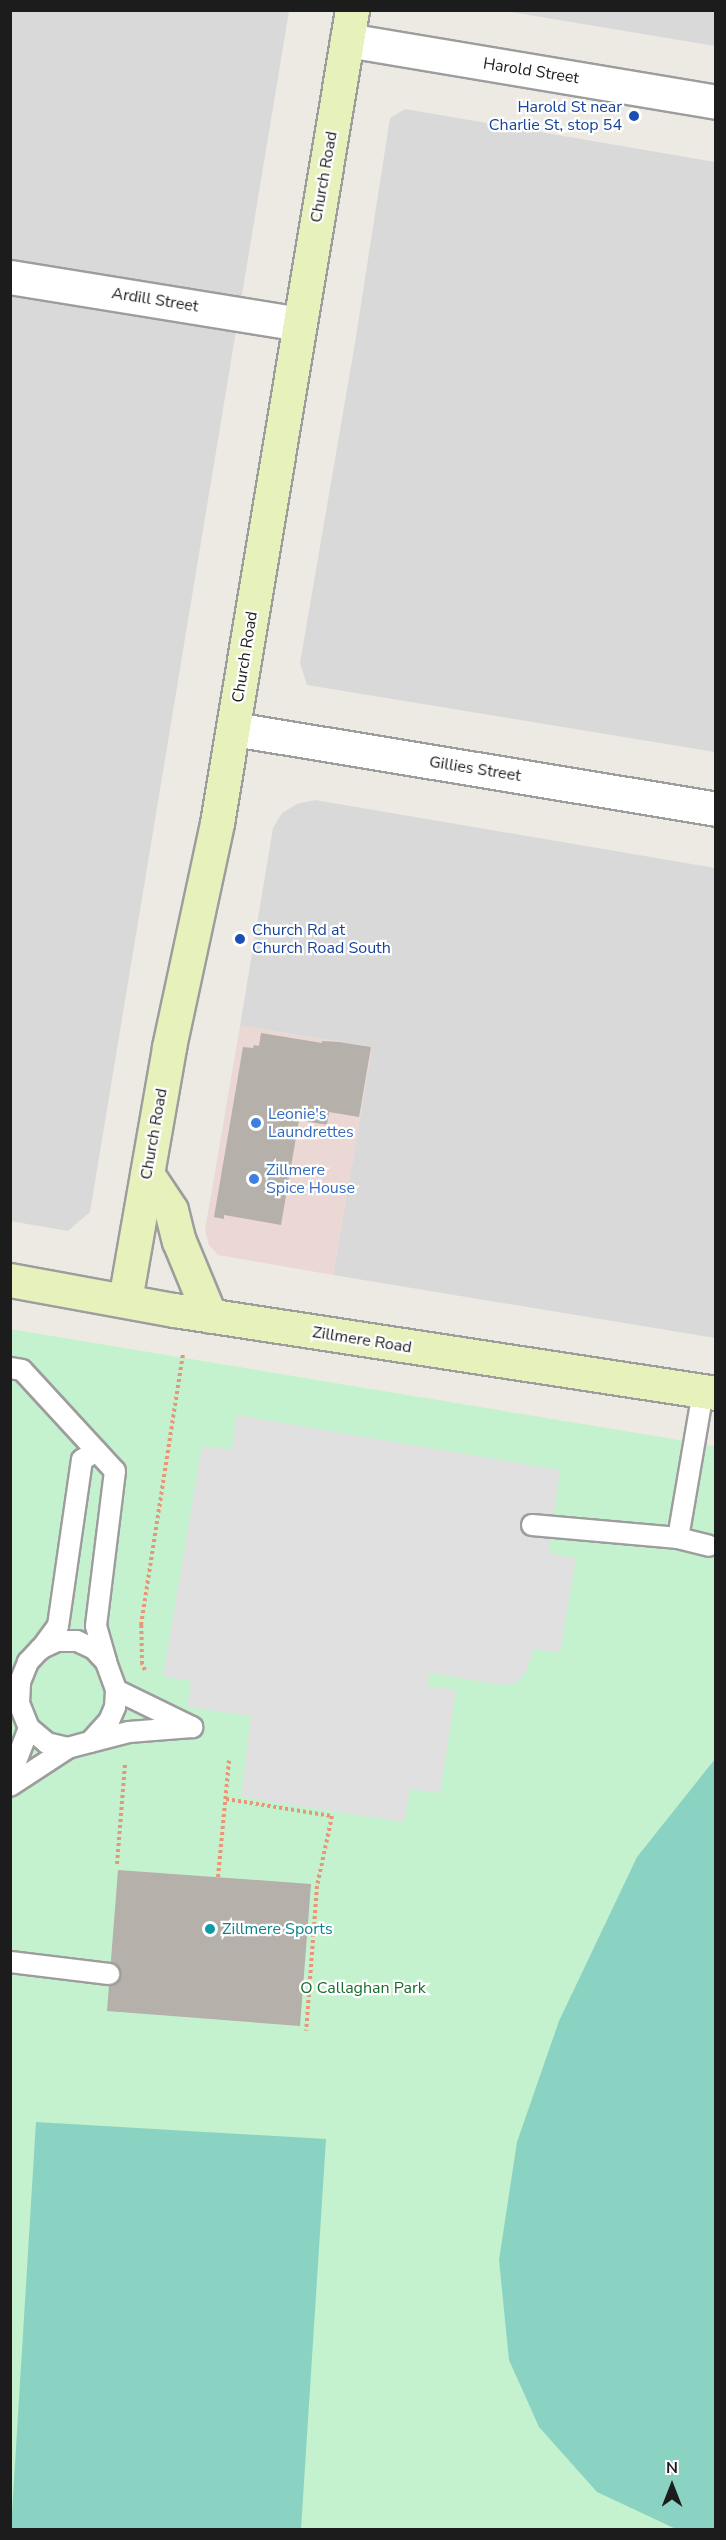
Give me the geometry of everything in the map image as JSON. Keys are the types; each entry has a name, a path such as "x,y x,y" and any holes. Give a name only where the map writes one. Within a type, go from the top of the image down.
{"street":[{"name":"Harold Street","path":"349,25 716,102"},
{"name":"Church Road","path":"125,1300 169,1047 217,823 234,729 349,25"},
{"name":"Ardill Street","path":"10,277 299,324"},
{"name":"Gillies Street","path":"234,729 716,809"},
{"path":"147,1173 171,1210 178,1241 210,1316"},
{"name":"Zillmere Road","path":"10,1280 210,1316 709,1392"}],"lane":[{"path":"10,1368 22,1370 115,1471 96,1626 116,1690 115,1707 110,1720 90,1742"},
{"path":"678,1538 709,1392"},
{"path":"10,1778 21,1717 20,1682 34,1656 58,1626 82,1460 96,1451"},
{"path":"532,1525 678,1538 709,1546"},
{"path":"10,1677 34,1656 57,1641 77,1641 94,1649 106,1662"},
{"path":"10,1786 68,1748 129,1732 192,1727 116,1690"},
{"path":"21,1717 46,1743 68,1748"},
{"path":"10,1962 110,1974"}],"path":[{"path":"151,1679 142,1664 141,1625 183,1353"},
{"path":"117,1864 125,1763 136,1760"},
{"path":"218,1877 229,1761"},
{"path":"226,1799 332,1816 317,1886 306,2031"}],"shaded area":[{"path":"10,11 289,11 90,1212 68,1231 10,1221"},
{"path":"505,11 715,11 715,46"},
{"path":"405,109 715,162 715,752 307,685 300,663 355,343 390,118"},
{"path":"315,800 715,868 715,1338 333,1275 372,1047 240,1026 273,828 282,813 297,804"},
{"path":"240,1026 372,1047 333,1275 218,1255 209,1245 205,1230"},
{"path":"236,1415 560,1470 549,1553 576,1558 560,1653 534,1649 526,1672 517,1682 503,1685 429,1673 428,1686 456,1690 440,1793 410,1789 404,1822 241,1797 251,1716 187,1707 191,1681 163,1676 202,1446 232,1450"},
{"path":"715,1759 715,2529 676,2529 597,2492 539,2427 509,2360 499,2260 517,2142 559,2021 637,1857"},
{"path":"36,2122 326,2139 301,2529 11,2529"}],"green space":[{"name":"O Callaghan Park","path":"10,1329 715,1446 715,2529 11,2529"}],"building":[{"path":"261,1033 322,1043 322,1041 339,1042 371,1047 359,1117 329,1112 327,1125 299,1120 281,1225 224,1215 224,1219 214,1217 243,1047 259,1046"},
{"name":"Zillmere Sports","path":"118,1870 311,1884 300,2026 107,2011"}],"place":[{"name":"Harold St near Charlie St, stop 54","path":"634,116"},
{"name":"Church Rd at Church Road South","path":"240,939"},
{"name":"Leonie's Laundrettes","path":"256,1123"},
{"name":"Zillmere Spice House","path":"254,1179"},
{"name":"Zillmere Sports","path":"210,1929"}]}
